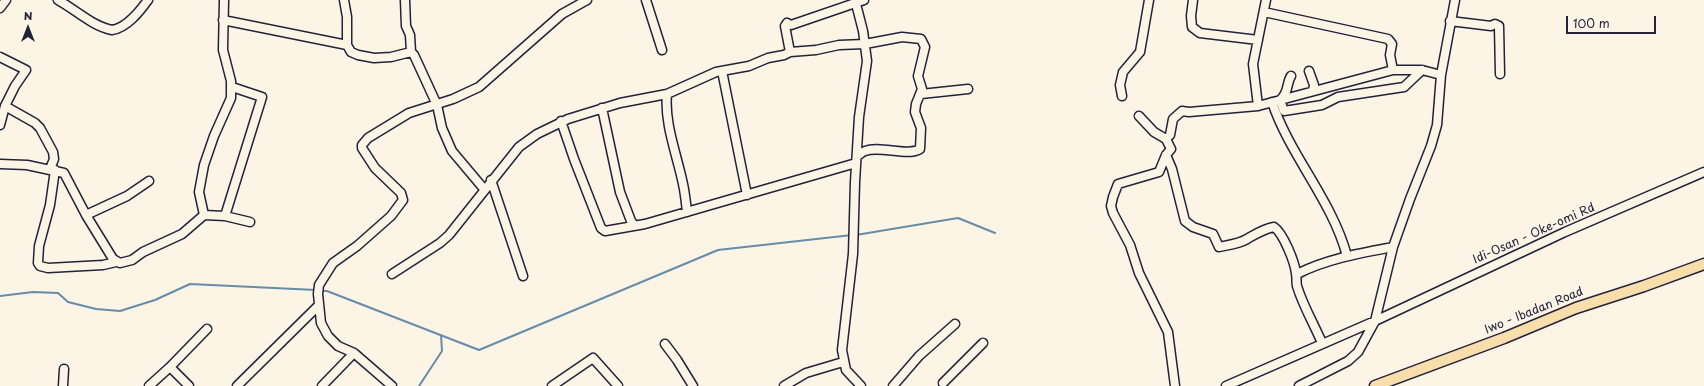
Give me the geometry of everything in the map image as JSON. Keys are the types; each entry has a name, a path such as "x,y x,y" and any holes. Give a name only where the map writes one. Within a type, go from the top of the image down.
{"main road":[{"name":"Iwo - Ibadan Road","path":"1375,386 1390,383 1576,308 1644,286 1704,264"}],"street":[{"path":"0,8 6,0"},
{"path":"58,0 72,8 92,23 112,30 121,27 138,13 148,0"},
{"path":"204,214 199,192 204,165 214,136 232,98 232,87 223,50 222,20 224,0"},
{"path":"344,0 347,17 347,45 351,52 374,58 391,57 411,52"},
{"path":"405,0 406,26 410,35 411,52 414,55 437,105 442,128 452,151 484,189"},
{"path":"392,386 354,353 338,346 328,336 321,323 319,285 333,263 356,246 391,216 403,200 401,193 375,168 367,157 362,148 363,142 409,113 437,105 479,87 562,14 587,0"},
{"path":"646,0 662,50"},
{"path":"1122,96 1120,85 1123,72 1140,52 1149,0"},
{"path":"1194,0 1191,16 1192,27 1200,33 1258,40"},
{"path":"1258,106 1252,64 1266,0"},
{"path":"1299,386 1348,361 1358,352 1375,321 1393,247 1431,146 1437,125 1441,75 1455,0"},
{"path":"790,52 785,26 786,23 792,25 858,1 867,61 859,117 854,254 843,334 843,362 846,370 861,386"},
{"path":"1264,12 1388,39 1392,44 1390,55 1393,70"},
{"path":"222,20 347,45"},
{"path":"1450,21 1491,26 1494,24 1498,26 1500,74"},
{"path":"392,274 444,239 462,219 491,180 519,147 537,134 562,122 602,108 667,94 722,71 749,66 768,58 784,55 790,52 816,50 839,45 865,44 902,37 921,38 925,47 922,64 918,72 922,89 916,104 915,112 921,128 920,149 912,152 894,150 866,151 857,160 728,201 718,202 645,224 634,225 626,228 604,231 601,228 574,159 562,122"},
{"path":"0,57 26,70 15,86 5,106 0,125"},
{"path":"1166,139 1170,135 1173,119 1182,111 1189,112 1258,106 1393,70 1422,70 1441,75"},
{"path":"1276,101 1284,111 1322,105 1338,98 1404,87 1422,70"},
{"path":"722,71 747,195"},
{"path":"1309,71 1314,85 1313,91"},
{"path":"1276,101 1287,91 1288,80 1291,76"},
{"path":"225,216 262,97 232,87"},
{"path":"921,94 968,89"},
{"path":"667,94 666,102 670,128 684,186 687,212"},
{"path":"1276,101 1279,122 1337,225 1347,256"},
{"path":"5,106 35,123 40,128 53,152 54,159 50,205 37,258 40,266 48,268 103,265 116,262 125,263 143,252 182,234 204,214 225,216 250,222"},
{"path":"602,108 620,192 634,225"},
{"path":"1139,116 1154,132 1166,139 1171,149 1166,155 1159,172 1118,184 1111,206 1113,213 1130,245 1139,273 1168,332 1175,386"},
{"path":"1166,155 1172,169 1185,221 1193,227 1213,234 1218,247 1247,239 1253,234 1274,227 1279,231 1297,274 1296,284 1322,343"},
{"path":"0,164 27,165 64,173 86,214 116,262"},
{"name":"Idi-Osan - Oke-omi Rd","path":"1226,386 1375,321 1565,232 1704,172"},
{"path":"491,180 523,276"},
{"path":"86,214 127,196 149,181"},
{"path":"1297,274 1309,268 1347,256 1393,247"},
{"path":"237,386 319,305"},
{"path":"893,386 919,356 955,324"},
{"path":"149,386 207,329"},
{"path":"942,385 983,343"},
{"path":"665,344 693,386"},
{"path":"322,386 354,353"},
{"path":"552,386 593,358 618,386"},
{"path":"784,386 806,372 843,362"},
{"path":"170,367 189,386"},
{"path":"63,386 64,369"}],"waterway":[{"path":"856,235 958,218 995,233"},
{"path":"321,291 327,291 479,350 718,250 852,235"},
{"path":"0,296 33,292 58,293 68,302 96,309 120,311 155,300 190,284 316,290"},
{"path":"419,386 442,351 441,335"}]}
